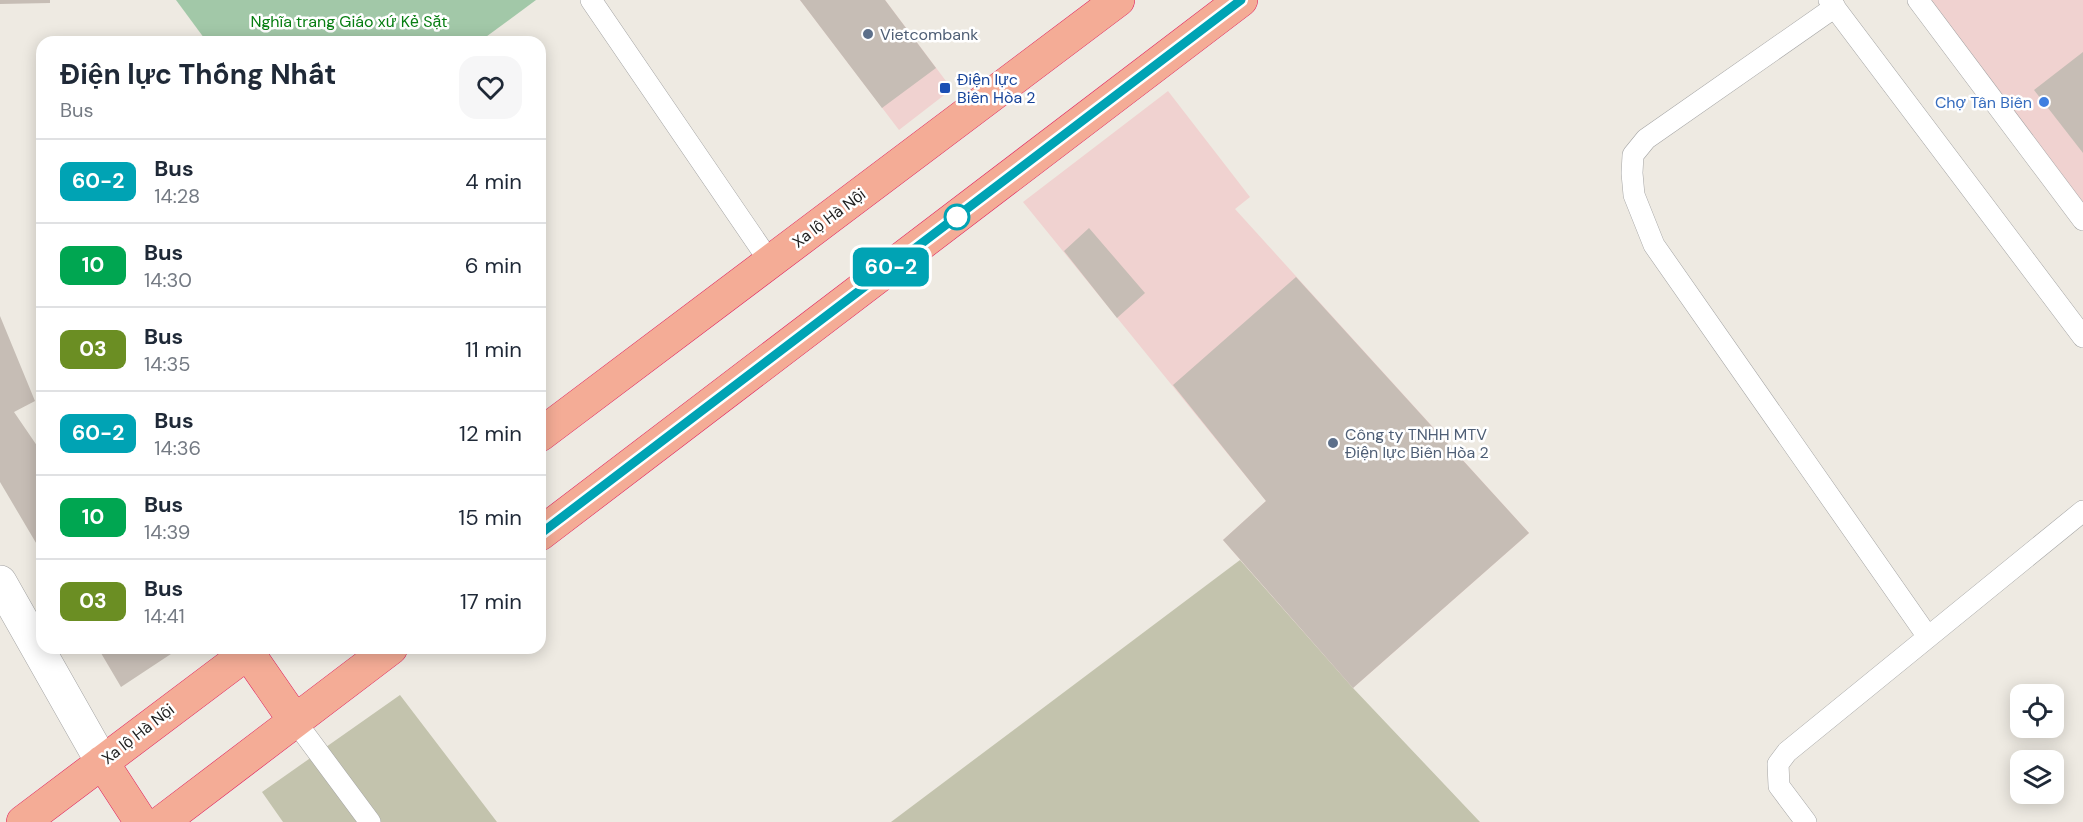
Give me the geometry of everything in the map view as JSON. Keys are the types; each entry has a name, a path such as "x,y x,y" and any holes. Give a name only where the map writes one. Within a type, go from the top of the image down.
{"highway":[{"name":"Xa lộ Hà Nội","path":"546,430 1118,0"},
{"path":"546,529 1241,0"},
{"name":"Xa lộ Hà Nội","path":"23,822 244,654"},
{"path":"252,654 295,721"},
{"path":"162,822 383,654"},
{"path":"102,762 141,822"}],"street":[{"path":"0,582 36,646"},
{"path":"41,654 102,762"}],"lane":[{"path":"591,0 770,262"},
{"path":"1918,0 2083,220"},
{"path":"1928,637 1654,245 1634,195 1633,155 1646,138 1832,4 2083,337"},
{"path":"1806,822 1779,786 1778,764 1787,752 2083,511"},
{"path":"295,721 370,822"}],"shaded area":[{"name":"Vietcombank","path":"800,0 885,0 952,89 899,130"},
{"name":"Chợ Tân Biên","path":"1929,0 2083,0 2083,204"},
{"name":"Công ty TNHH MTV Điện lực Biên Hòa 2","path":"1168,91 1250,197 1235,209 1529,533 1353,688 1223,540 1266,501 1023,202"},
{"path":"1240,560 1353,688 1480,822 891,822"},
{"path":"400,695 497,822 283,822 262,792"}],"green space":[{"name":"Nghĩa trang Giáo xứ Kẻ Sặt","path":"176,0 536,0 487,36 203,36"}],"building":[{"path":"0,0 50,0 50,3 0,4"},
{"name":"Vietcombank","path":"800,0 885,0 936,68 882,108"},
{"path":"2083,52 2083,153 2034,90"},
{"path":"1089,228 1145,293 1117,318 1064,251"},
{"name":"Công ty TNHH MTV Điện lực Biên Hòa 2","path":"1296,277 1529,533 1353,688 1223,540 1266,501 1173,385"},
{"path":"0,316 35,401 14,412 36,444 36,543 0,482"},
{"path":"102,654 171,654 121,687"}],"bus line":[{"name":"60-2","path":"546,529 1241,0"}],"place":[{"name":"Vietcombank","path":"868,34"},
{"name":"Điện lực Biên Hòa 2","path":"945,88"},
{"name":"Chợ Tân Biên","path":"2044,102"},
{"name":"Công ty TNHH MTV Điện lực Biên Hòa 2","path":"1333,443"}]}
